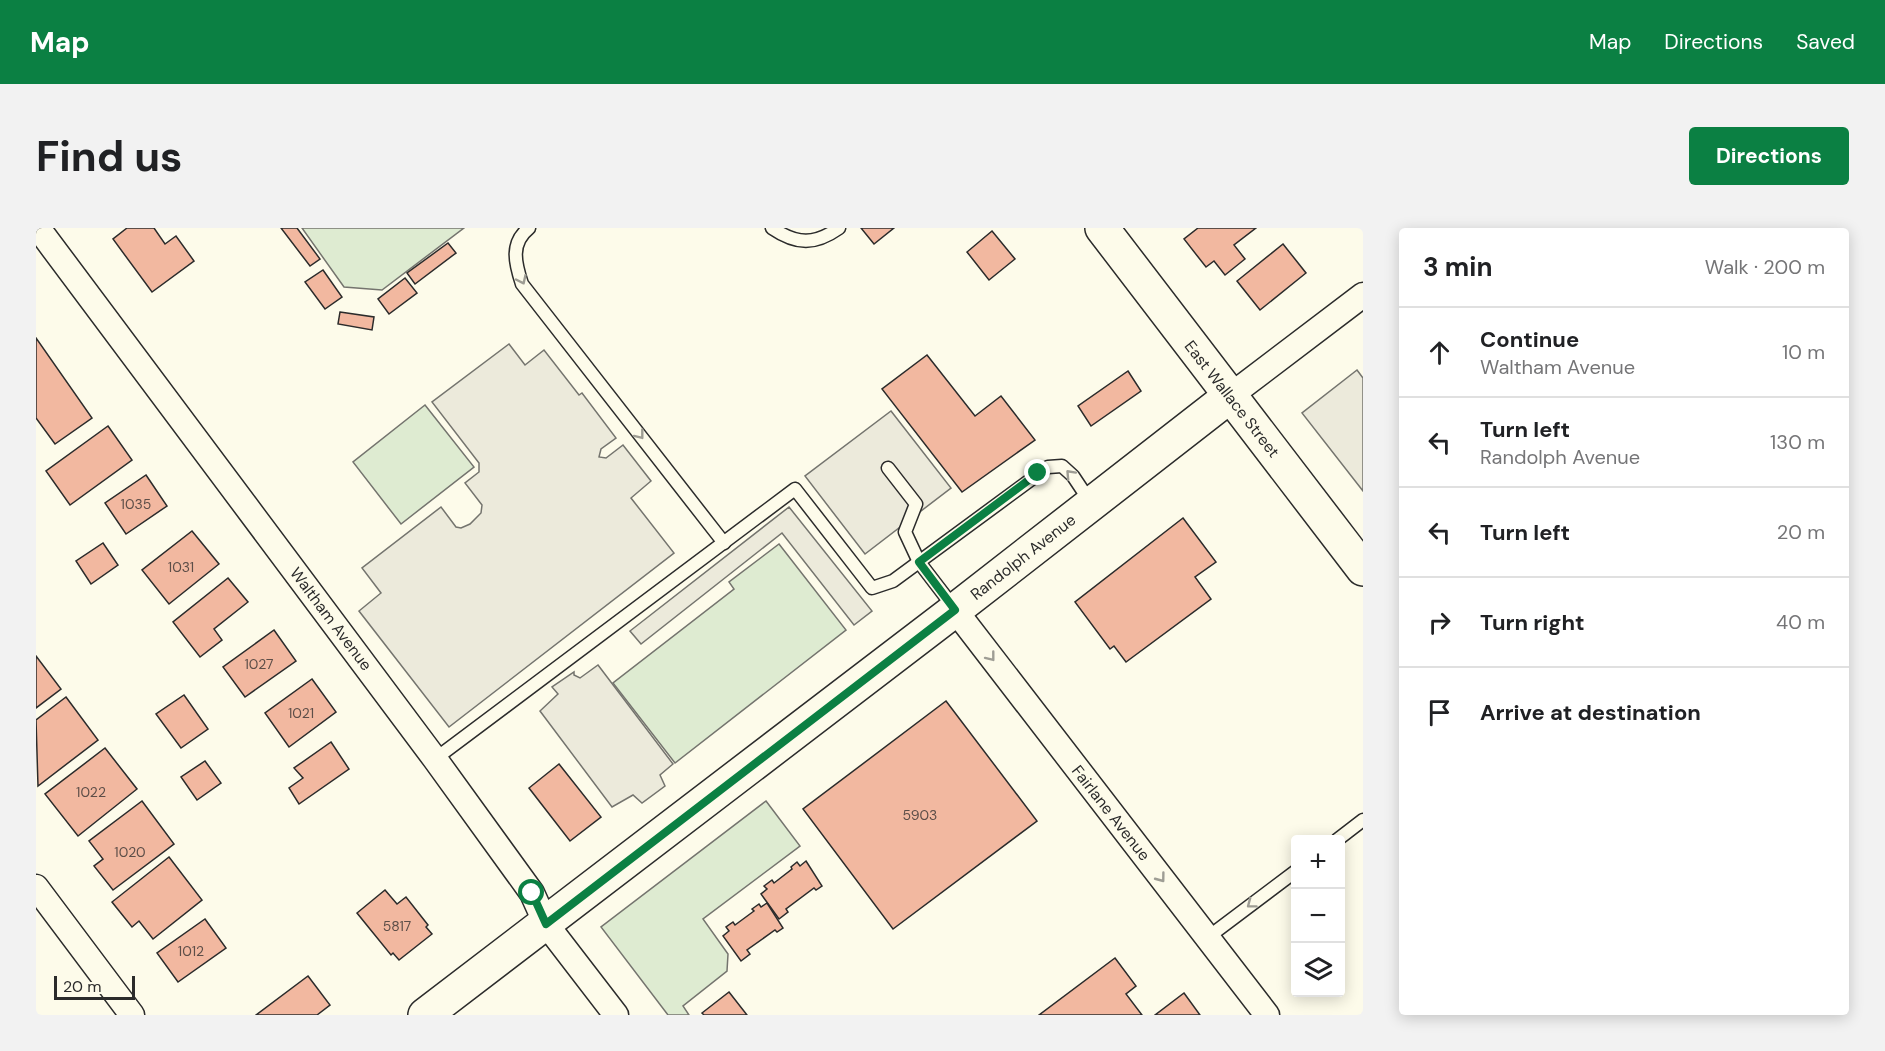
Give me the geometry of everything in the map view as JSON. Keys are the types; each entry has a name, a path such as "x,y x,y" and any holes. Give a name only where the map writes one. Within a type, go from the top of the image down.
{"street":[{"name":"Waltham Avenue","path":"38,228 435,759 532,893 546,924 616,1015"},
{"name":"East Wallace Street","path":"1102,228 1363,569"},
{"name":"Randolph Avenue","path":"425,1015 1363,295"},
{"name":"Fairlane Avenue","path":"955,610 1267,1015"},
{"path":"36,887 132,1015"}],"lane":[{"path":"530,228 516,244 515,262 522,284 724,543"},
{"path":"772,228 787,238 800,242 816,241 840,228"},
{"path":"435,759 795,489 872,588 893,581 1048,467 1062,465 1073,476 1092,504"},
{"path":"888,468 916,504 905,532 919,562 955,610"},
{"path":"1344,835 1363,820"},
{"path":"1207,938 1291,875"}],"green space":[{"path":"302,228 464,228 382,290 344,287"},
{"path":"425,405 474,467 401,524 353,462"},
{"path":"779,544 846,630 675,763 613,683 734,589 729,582"},
{"path":"766,801 800,846 703,919 728,954 727,971 683,1006 689,1015 668,1015 601,927"}],"shaded area":[{"path":"509,344 525,365 544,350 579,395 582,393 616,438 601,449 599,457 606,458 623,445 651,481 631,498 674,553 449,727 359,611 381,593 362,568 441,507 456,527 461,528 470,524 481,513 482,505 465,483 479,472 479,463 432,402"},
{"path":"1357,370 1363,378 1363,491 1302,413"},
{"path":"891,411 951,488 865,554 805,476"},
{"path":"789,507 872,611 854,625 782,533 641,644 630,631"},
{"path":"598,665 673,764 660,775 665,786 642,803 633,795 612,807 540,711 558,694 552,687 574,672 574,675 580,678"}],"building":[{"path":"127,228 154,228 165,244 176,236 194,261 152,292 113,239"},
{"path":"281,228 297,228 320,259 310,266"},
{"path":"861,228 894,228 874,244"},
{"path":"1198,228 1256,228 1234,245 1245,259 1225,275 1214,261 1206,267 1184,239"},
{"path":"992,231 1015,259 989,280 967,252"},
{"path":"448,243 456,253 415,284 407,273"},
{"path":"1283,244 1306,273 1260,310 1237,281"},
{"path":"323,270 342,297 325,309 305,282"},
{"path":"405,278 417,293 389,314 378,299"},
{"path":"340,312 374,317 372,330 338,324"},
{"path":"36,338 92,418 55,444 36,418"},
{"path":"927,355 975,416 1001,396 1035,440 962,492 882,389"},
{"path":"1128,371 1141,391 1091,426 1078,406"},
{"path":"108,426 132,460 70,505 46,471"},
{"path":"146,475 167,506 126,534 105,503"},
{"path":"1183,518 1216,562 1195,577 1211,599 1126,662 1114,646 1110,649 1075,602"},
{"path":"192,531 219,564 169,604 142,570"},
{"path":"103,543 118,565 91,584 76,561"},
{"path":"228,578 248,602 214,629 222,640 200,657 173,622"},
{"path":"274,630 296,661 245,697 223,667"},
{"path":"36,656 61,689 36,708"},
{"path":"312,679 336,712 289,747 265,713"},
{"path":"184,695 208,729 181,748 156,714"},
{"path":"66,697 98,740 38,786 36,720"},
{"path":"946,701 1037,821 893,929 803,809"},
{"path":"331,742 349,769 299,804 289,788 303,778 294,768"},
{"path":"105,748 137,789 78,836 45,794"},
{"path":"205,761 221,783 197,800 181,777"},
{"path":"559,764 601,817 570,841 529,788"},
{"path":"142,801 174,844 113,890 94,866 103,859 89,841"},
{"path":"169,857 202,900 153,939 139,921 132,927 112,902"},
{"path":"806,861 822,886 816,890 814,888 786,909 788,912 779,919 761,894 767,889 764,886 772,880 774,883 797,862 800,866"},
{"path":"385,890 397,904 406,897 428,925 426,927 432,934 399,960 393,953 391,955 357,913"},
{"path":"767,903 783,928 777,932 775,930 747,950 750,954 741,961 723,936 729,931 726,927 733,922 735,925 754,911 752,909 759,904 761,907"},
{"path":"205,919 226,948 178,982 157,953"},
{"path":"1115,958 1136,986 1126,994 1142,1015 1039,1015"},
{"path":"308,976 330,1005 317,1015 256,1015"},
{"path":"729,992 747,1015 704,1015 702,1013"},
{"path":"1184,993 1200,1015 1155,1015"}],"route":[{"path":"532,893 546,924 955,610 919,562 1038,473"}]}
